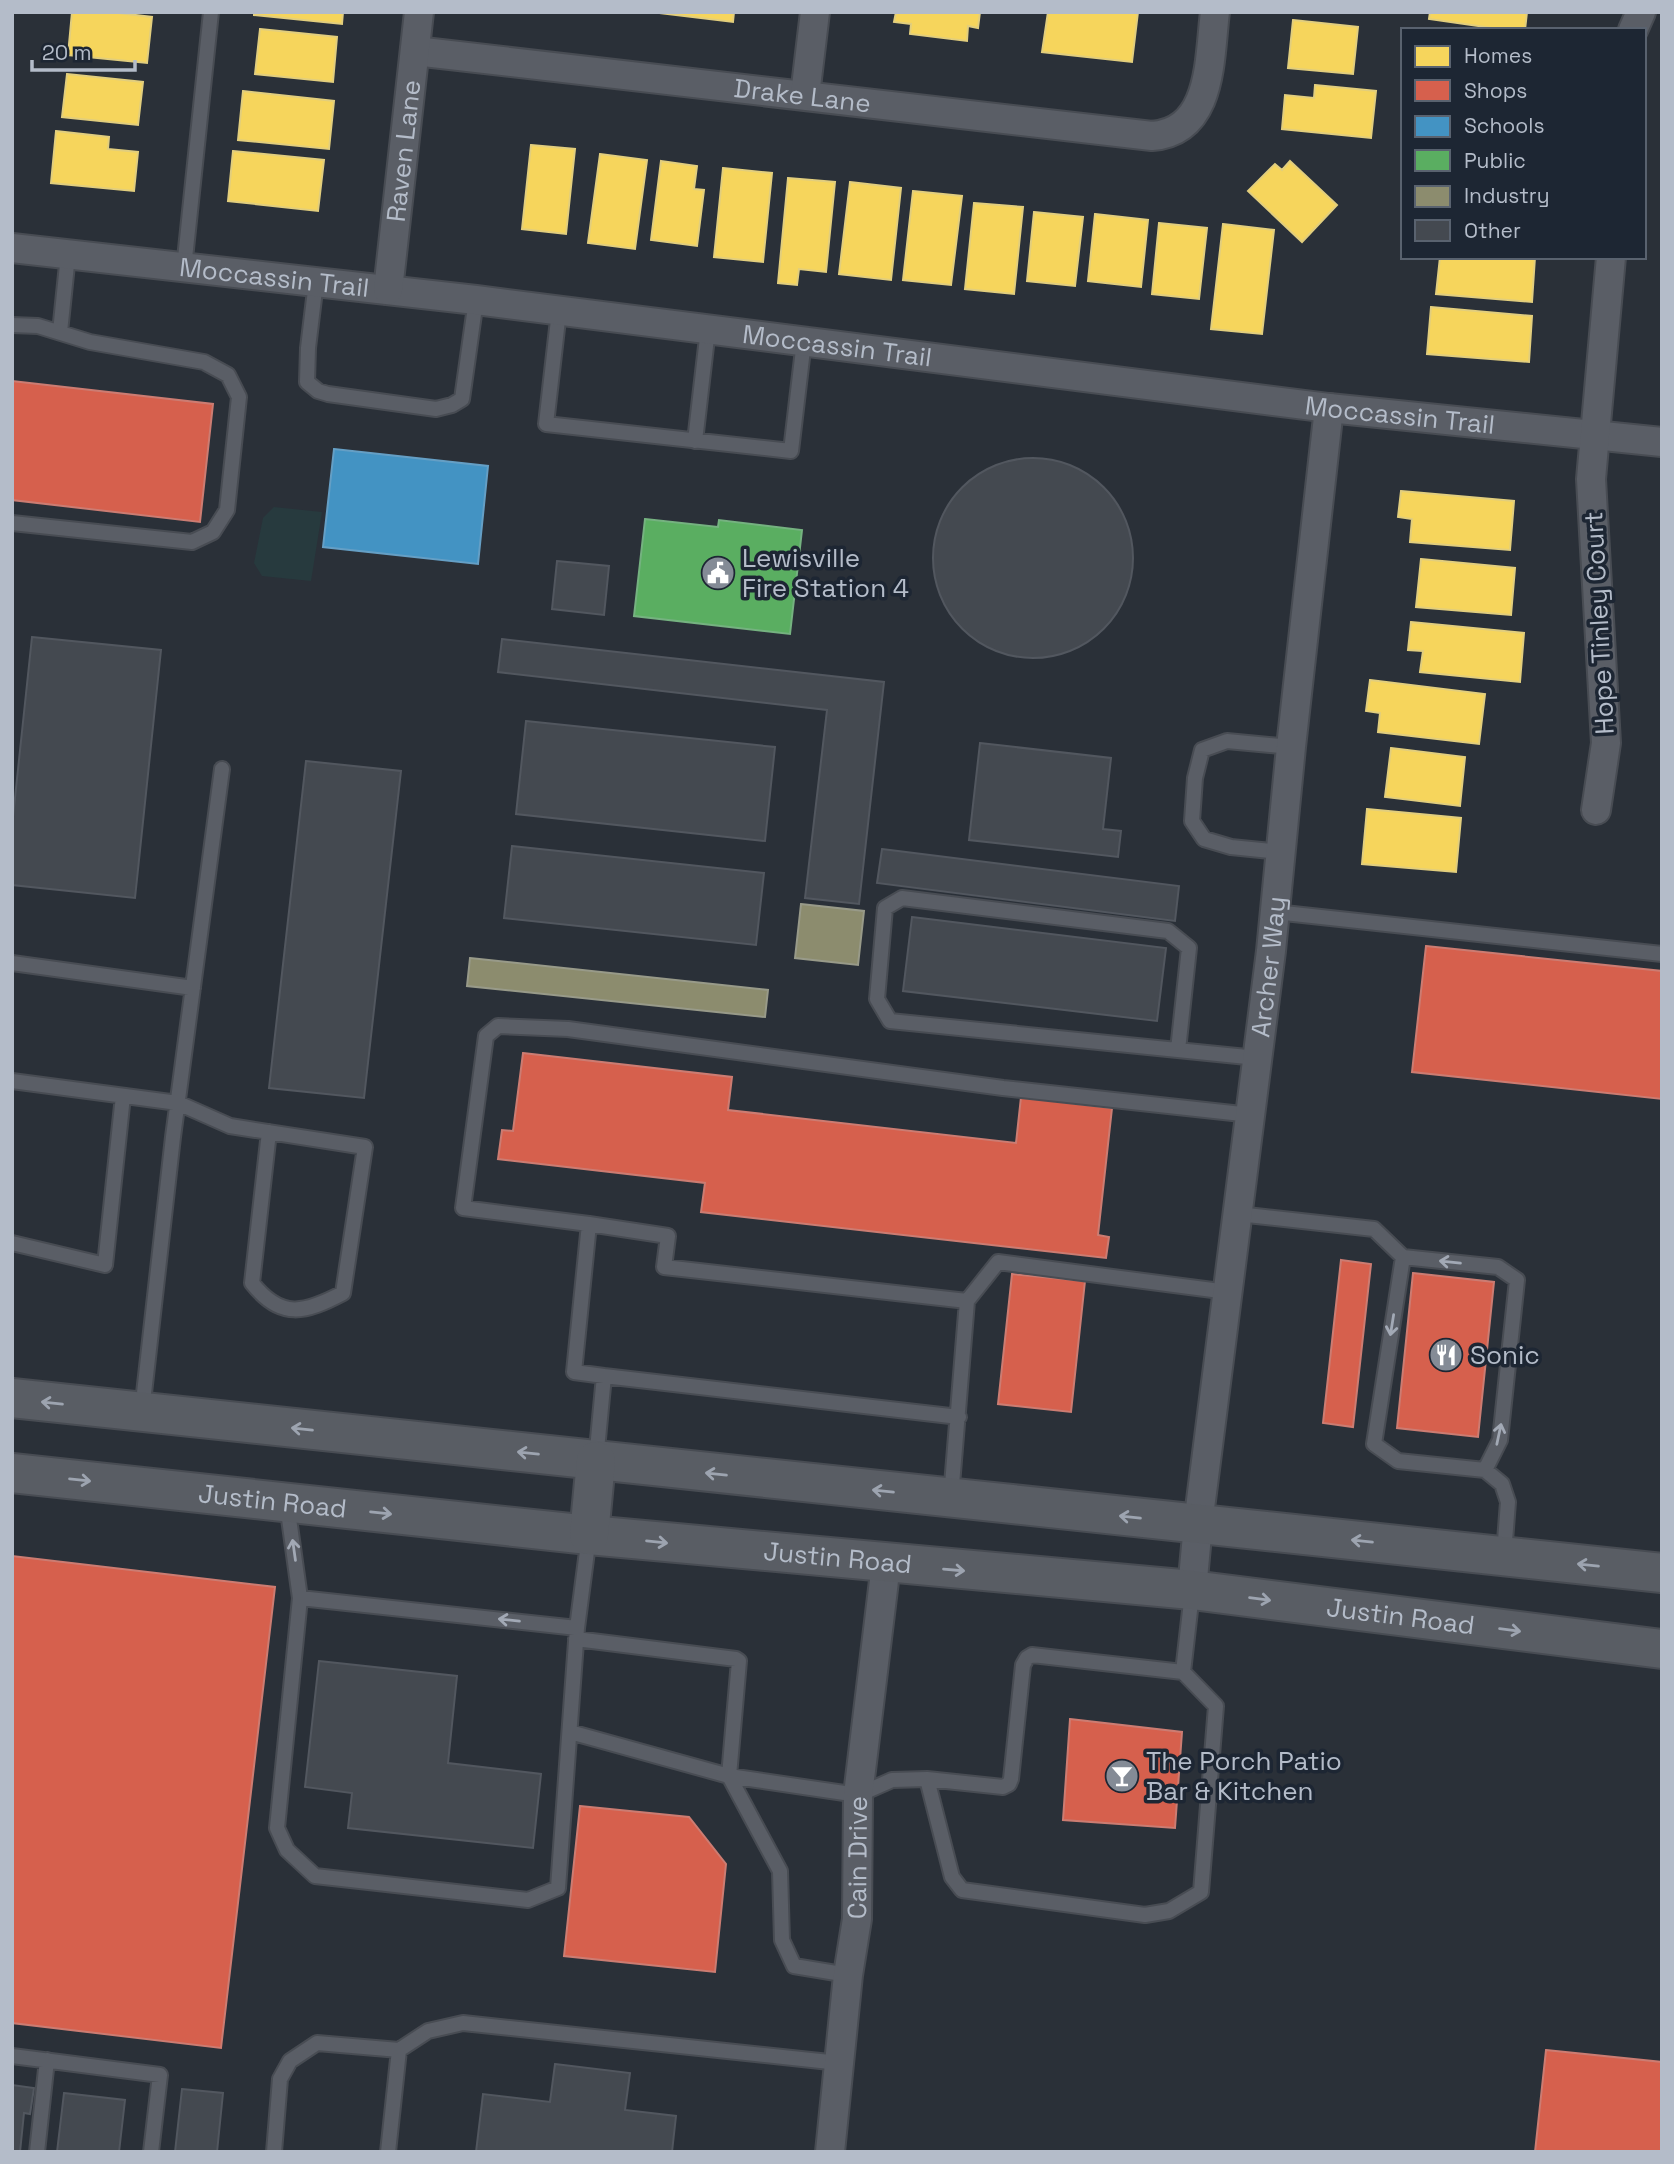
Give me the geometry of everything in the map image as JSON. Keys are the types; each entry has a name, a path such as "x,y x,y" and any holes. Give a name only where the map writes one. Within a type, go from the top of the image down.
{"main road":[{"path":"12,1398 1662,1573"},
{"path":"589,1535 596,1461"},
{"name":"Justin Road","path":"12,1473 589,1535 1192,1590 1662,1649"}],"street":[{"name":"Raven Lane","path":"388,290 419,12"},
{"path":"805,95 815,12"},
{"name":"Drake Lane","path":"415,51 1152,136 1167,135 1187,123 1201,103 1207,80 1214,12"},
{"path":"1634,28 1641,12"},
{"name":"Moccassin Trail","path":"12,248 476,300 1329,408 1662,442"},
{"name":"Hope Tinley Court","path":"1596,810 1606,743 1591,485 1611,259"},
{"name":"Archer Way","path":"1192,1590 1275,912 1329,408"},
{"name":"Cain Drive","path":"830,2152 848,1975 857,1919 858,1795 886,1564"}],"lane":[{"path":"184,268 211,12"},
{"path":"60,332 68,255"},
{"path":"316,282 307,382 318,391 328,394 436,409 462,399 476,300"},
{"path":"559,311 546,424 791,451 804,341"},
{"path":"12,325 38,326 90,342 204,362 228,375 239,397 227,510 213,532 192,542 12,523"},
{"path":"695,441 708,330"},
{"path":"1281,852 1231,847 1204,839 1192,821 1195,778 1202,750 1227,741 1291,747"},
{"path":"141,1412 222,769"},
{"path":"1178,1050 1189,948 1168,931 902,898 885,908 877,999 890,1021 1178,1050 1258,1058"},
{"path":"1275,912 1662,954"},
{"path":"12,963 193,988"},
{"path":"967,1301 664,1267 668,1236 463,1208 486,1036 498,1026 568,1029 1003,1088 1251,1115"},
{"path":"12,1082 178,1103 230,1126 270,1132 365,1147 343,1293 315,1308 285,1309 263,1297 252,1283 270,1132"},
{"path":"12,1243 106,1265 123,1096"},
{"path":"1238,1214 1374,1229 1403,1257 1498,1267 1517,1280 1500,1440 1485,1470"},
{"path":"589,1224 574,1373 958,1418"},
{"path":"1403,1257 1374,1444 1398,1461 1485,1470 1502,1484 1507,1502 1504,1556"},
{"path":"950,1499 967,1301 998,1262 1228,1292"},
{"path":"596,1461 604,1376"},
{"path":"287,1503 300,1598 277,1828 287,1850 315,1876 528,1900 558,1888 577,1633 589,1535"},
{"path":"1183,1672 1192,1590"},
{"path":"300,1598 577,1633 739,1661 729,1776 780,1871 782,1940 793,1966 848,1975"},
{"path":"570,1732 729,1776 858,1795 892,1780 927,1779 1003,1787 1009,1784 1023,1665 1032,1655 1183,1672 1216,1706 1201,1892 1169,1911 1145,1915 962,1890 952,1877 927,1779"},
{"path":"274,2152 280,2078 290,2061 317,2043 399,2050 428,2031 463,2023 839,2063"},
{"path":"388,2152 399,2050"},
{"path":"12,2056 160,2075 151,2152"},
{"path":"37,2152 47,2060"}],"green space":[{"path":"274,507 322,512 311,581 262,576 254,563 263,518"}],"building: Homes":[{"path":"72,12 110,12 152,17 147,63 68,55"},
{"path":"254,12 343,12 342,24 254,15"},
{"path":"651,12 734,12 733,22"},
{"path":"896,12 980,12 978,28 968,26 967,41 910,34 911,24 894,22"},
{"path":"1048,12 1138,12 1132,62 1042,52"},
{"path":"1430,12 1527,12 1525,28 1492,28 1429,19"},
{"path":"1293,20 1358,27 1353,74 1288,68"},
{"path":"260,29 337,37 333,82 255,74"},
{"path":"67,74 143,82 138,125 62,117"},
{"path":"1315,85 1376,91 1371,138 1282,129 1285,95 1314,98"},
{"path":"243,91 334,101 329,149 238,140"},
{"path":"56,131 109,137 108,149 138,152 134,191 51,183"},
{"path":"531,145 575,149 566,234 522,229"},
{"path":"233,151 324,160 318,211 228,201"},
{"path":"600,154 647,160 635,249 588,243"},
{"path":"661,161 697,166 694,189 704,190 697,246 651,240"},
{"path":"1290,161 1337,205 1302,242 1248,191 1275,164 1282,170"},
{"path":"723,168 772,173 763,262 714,257"},
{"path":"788,178 835,182 826,272 799,269 797,285 778,283"},
{"path":"850,182 901,188 891,280 839,274"},
{"path":"913,191 962,196 951,285 903,280"},
{"path":"974,203 1023,207 1014,294 965,289"},
{"path":"1034,212 1083,217 1075,286 1027,281"},
{"path":"1095,214 1148,220 1141,287 1088,281"},
{"path":"1159,223 1207,228 1199,299 1152,294"},
{"path":"1223,224 1274,230 1262,334 1211,329"},
{"path":"1440,259 1535,259 1532,302 1436,294"},
{"path":"1431,307 1532,316 1529,362 1427,354"},
{"path":"1401,491 1514,501 1510,550 1410,542 1412,519 1398,517"},
{"path":"1421,559 1515,568 1511,615 1416,607"},
{"path":"1411,622 1524,633 1520,682 1420,672 1423,651 1408,650"},
{"path":"1370,680 1485,694 1479,744 1378,732 1380,713 1366,711"},
{"path":"1391,748 1465,757 1460,806 1385,797"},
{"path":"1367,809 1461,818 1456,872 1362,864"}],"building: Shops":[{"path":"12,381 213,404 200,522 12,500"},
{"path":"1426,946 1662,971 1662,1099 1412,1072"},
{"path":"523,1053 732,1077 728,1110 1016,1143 1021,1097 1112,1108 1098,1235 1109,1237 1106,1258 701,1212 705,1183 498,1159 502,1130 513,1131"},
{"path":"1341,1260 1371,1264 1353,1427 1323,1423"},
{"name":"Sonic","path":"1413,1273 1494,1282 1478,1437 1397,1428"},
{"path":"1012,1274 1085,1281 1071,1412 998,1404"},
{"path":"12,1556 275,1587 221,2048 12,2023"},
{"name":"The Porch Patio Bar & Kitchen","path":"1070,1719 1182,1732 1175,1828 1063,1820"},
{"path":"580,1806 689,1817 726,1864 715,1972 564,1956"},
{"path":"1546,2050 1662,2062 1662,2152 1535,2152"}],"building: Schools":[{"path":"334,449 488,466 478,564 323,547"}],"building: Public":[{"name":"Lewisville Fire Station 4","path":"645,519 718,527 719,520 802,530 790,634 634,616"}],"building: Industry":[{"path":"801,904 864,911 858,965 795,958"},
{"path":"470,958 768,990 765,1017 467,986"}],"building: Other":[{"path":"1033,458 1053,460 1071,466 1104,487 1125,520 1131,538 1131,578 1125,596 1104,629 1071,650 1053,656 1033,658 1013,656 995,650 962,629 941,596 935,578 933,558 935,538 941,520 962,487 995,466 1013,460"},
{"path":"557,561 609,566 604,615 552,609"},
{"path":"32,637 161,650 135,898 12,885 12,826"},
{"path":"502,639 884,682 859,904 805,898 827,710 498,672"},
{"path":"526,721 775,747 765,841 516,814"},
{"path":"980,743 1111,758 1103,829 1121,831 1118,857 969,840"},
{"path":"306,761 401,771 364,1098 269,1088"},
{"path":"512,846 764,873 756,945 504,918"},
{"path":"882,849 1179,886 1175,921 877,883"},
{"path":"912,917 1166,948 1157,1021 903,991"},
{"path":"319,1661 457,1676 448,1763 541,1774 533,1848 348,1828 352,1793 305,1787"},
{"path":"555,2064 630,2073 625,2110 676,2116 672,2152 476,2152 483,2094 550,2102"},
{"path":"12,2085 34,2088 30,2114 24,2113 20,2152 12,2152"},
{"path":"182,2089 223,2093 217,2152 175,2152"},
{"path":"64,2093 125,2100 119,2152 57,2152"}],"place":[{"name":"Lewisville Fire Station 4","path":"718,573"},
{"name":"Sonic","path":"1446,1355"},
{"name":"The Porch Patio Bar & Kitchen","path":"1122,1776"}]}
